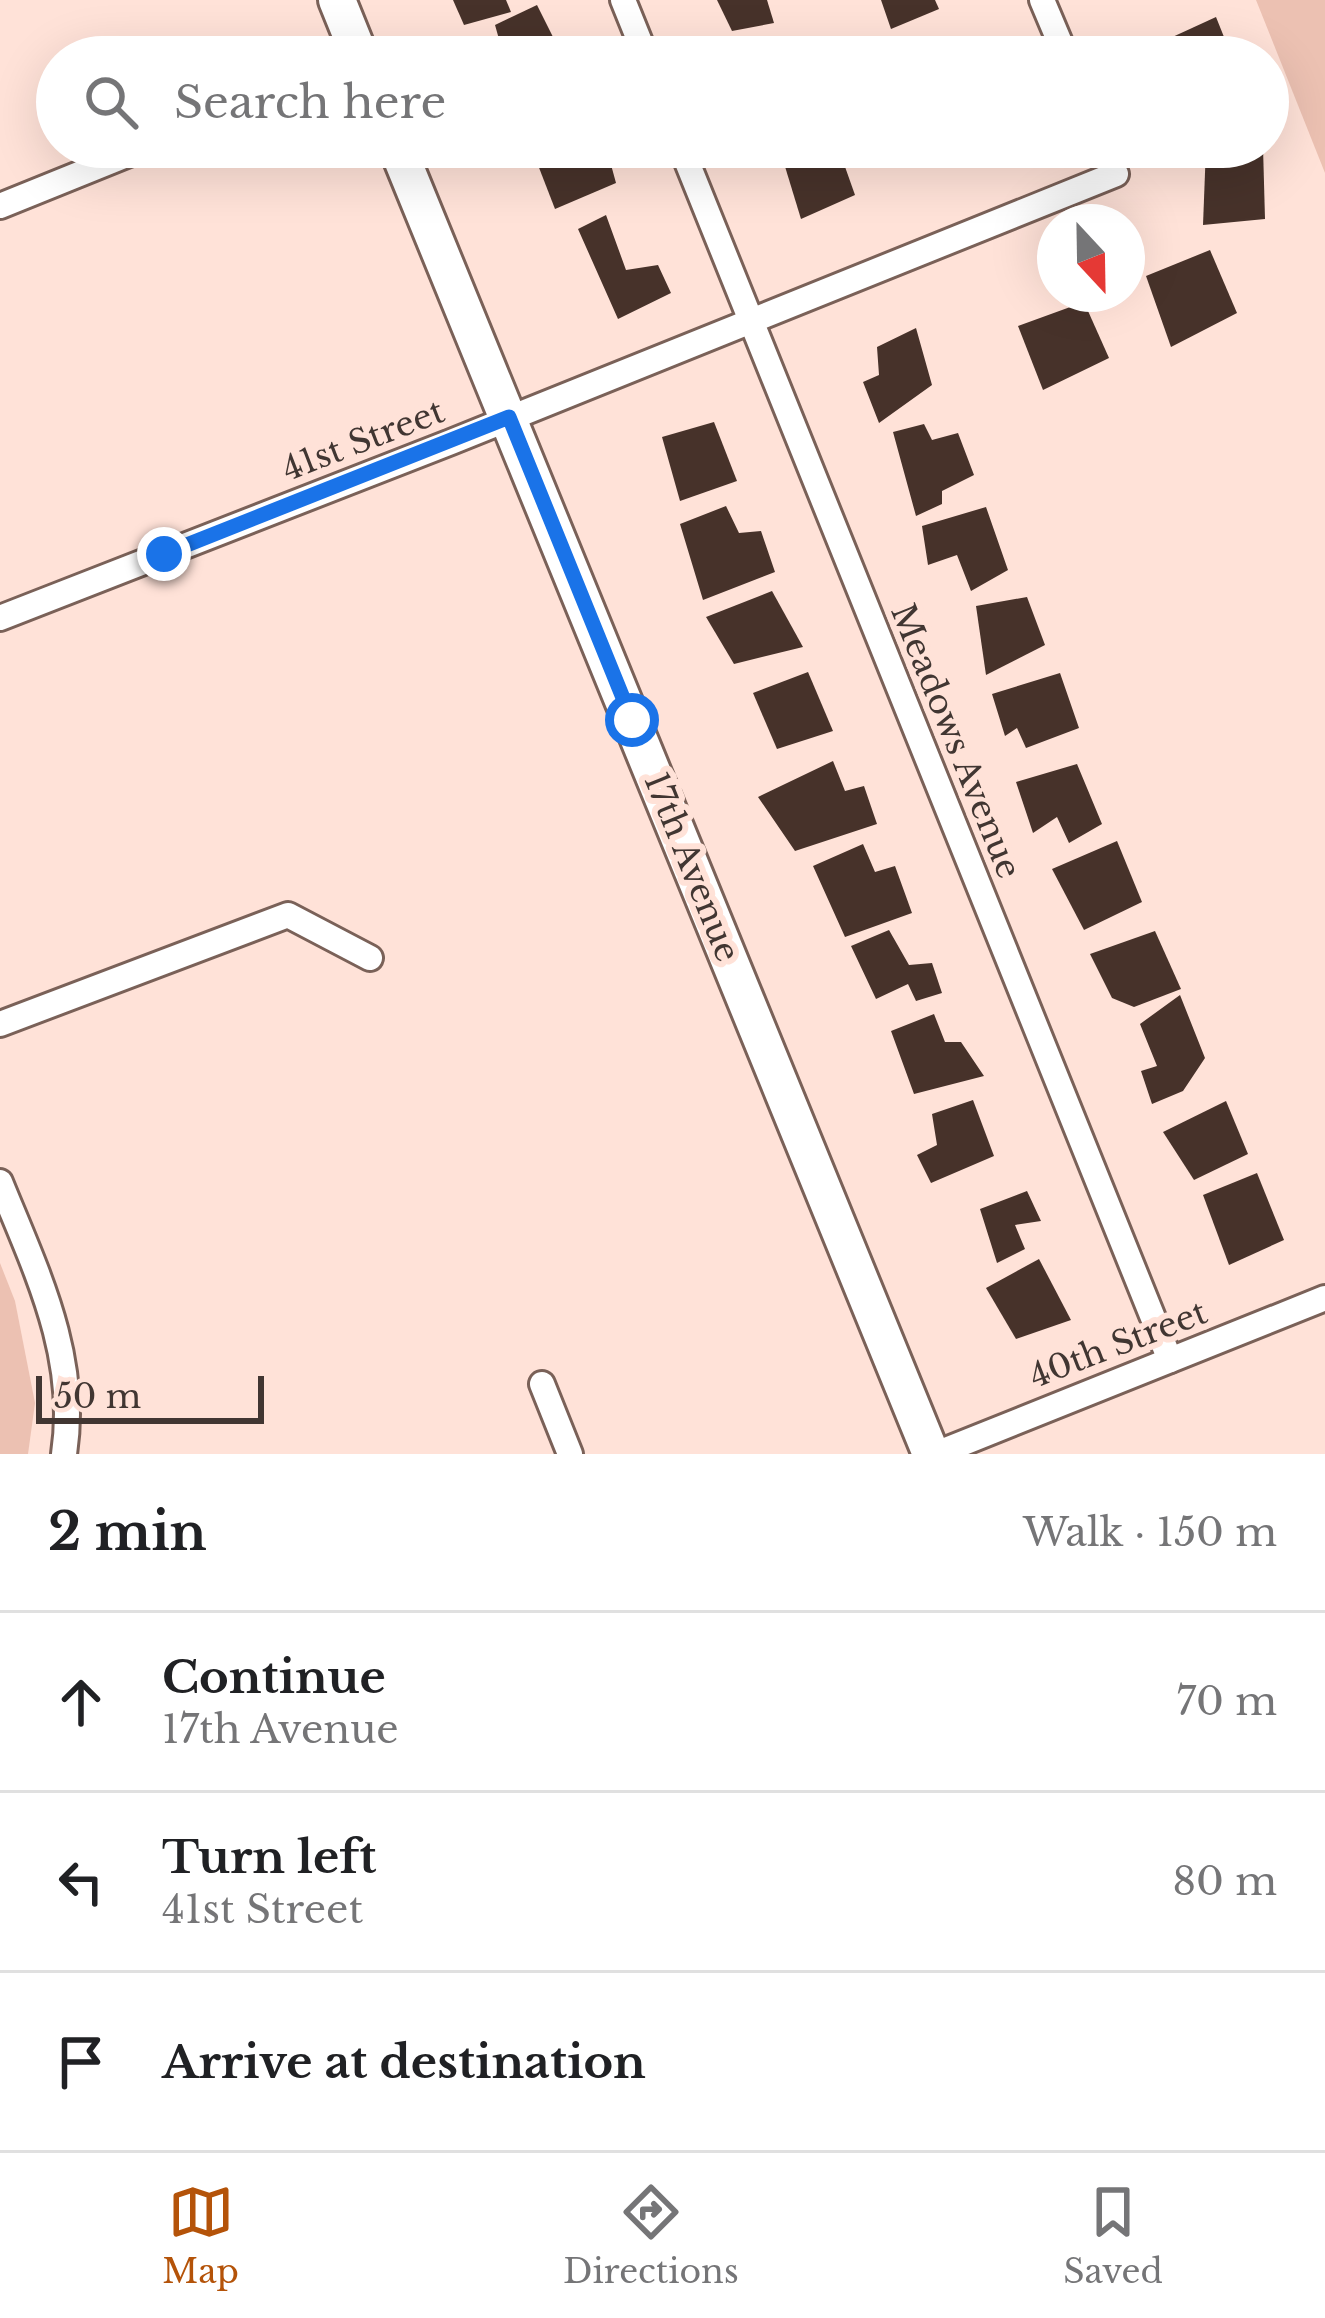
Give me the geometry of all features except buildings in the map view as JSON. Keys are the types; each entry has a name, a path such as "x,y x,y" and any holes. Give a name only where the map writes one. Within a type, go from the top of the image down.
{"main road":[{"path":"337,0 352,36"},
{"name":"17th Avenue","path":"406,168 933,1454"}],"street":[{"path":"623,0 638,36"},
{"path":"1042,0 1057,36"},
{"path":"0,206 94,168"},
{"name":"Meadows Avenue","path":"689,168 1170,1360"},
{"name":"41st Street","path":"0,618 750,322 1116,174 1113,168"},
{"path":"0,1024 288,915 370,958"},
{"path":"0,1182 49,1300 65,1355 68,1431 64,1454"},
{"name":"40th Street","path":"933,1454 1325,1298"},
{"path":"542,1384 570,1454"}],"shaded area":[{"path":"1256,0 1325,0 1325,173 1289,83 1289,36 1270,36"},
{"path":"0,1263 15,1301 35,1403 28,1454 0,1454"}],"route":[{"path":"164,554 509,417 632,720"}]}
